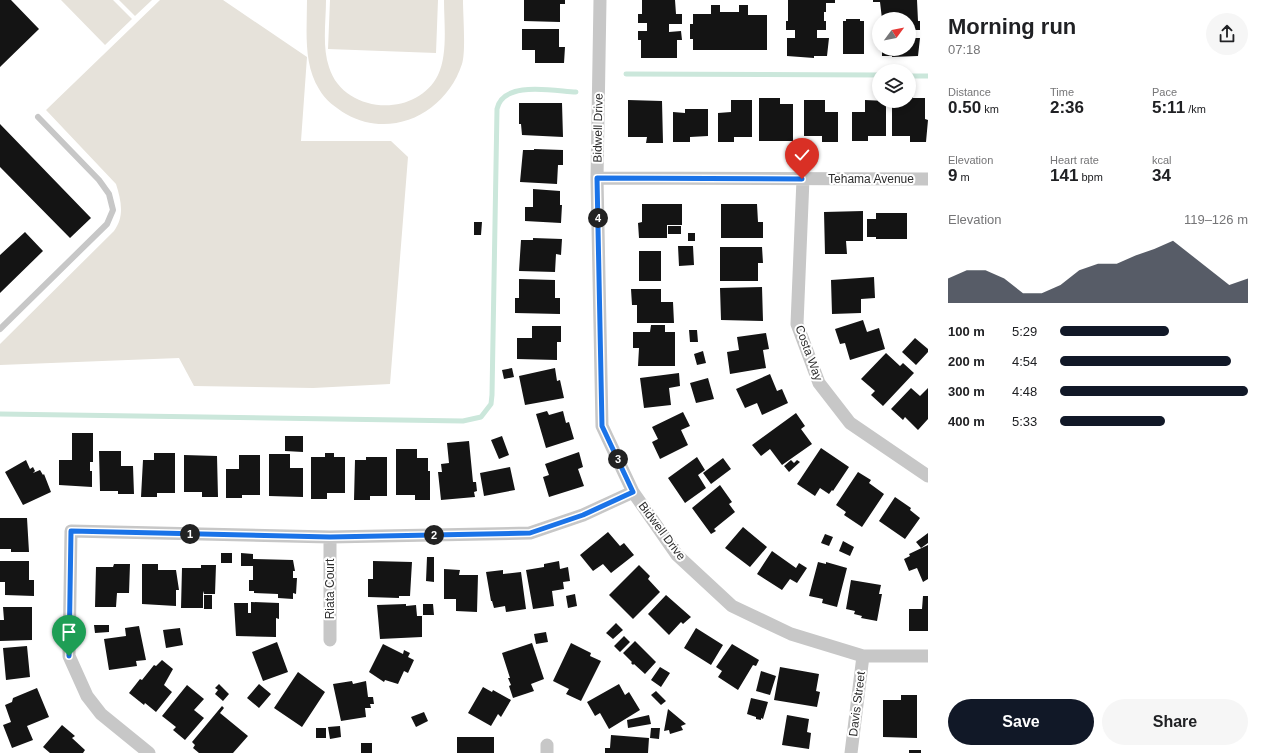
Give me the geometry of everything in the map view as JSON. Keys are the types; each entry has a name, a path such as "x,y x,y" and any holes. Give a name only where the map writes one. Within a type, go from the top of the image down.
{"street":[{"name":"Bidwell Drive","path":"600,0 597,178 602,426 633,492 677,555 732,606 791,634 863,656 928,656"},
{"name":"Tehama Avenue","path":"597,178 928,179"},
{"name":"Costa Way","path":"802,179 797,324 819,383 850,424 928,476"},
{"path":"149,753 101,714 87,696 69,656 71,531 330,537 530,533 583,515 633,492"},
{"name":"Riata Court","path":"330,537 330,640"},
{"name":"Davis Street","path":"851,753 863,656"}],"lane":[{"path":"0,329 107,224 113,210 109,194 99,180 38,116"}],"shaded area":[{"path":"61,0 113,0 132,19 105,45"},
{"path":"119,0 152,0 135,16"},
{"path":"160,0 223,0 307,57 301,141 391,141 408,157 390,384 313,388 194,386 179,358 0,365 0,344 114,231 120,220 121,208 116,184 46,110"},
{"path":"307,0 326,0 325,34 327,59 329,67 337,83 349,94 364,102 380,105 398,104 414,99 428,89 438,75 443,58 445,38 444,0 463,0 463,58 462,64 454,81 444,96 430,108 415,117 399,123 381,124 364,121 346,114 324,97 310,68 307,46"},
{"path":"330,0 438,0 436,53 328,49"}],"building":[{"path":"0,0 11,0 39,29 0,67"},
{"path":"524,0 565,0 565,4 560,4 560,22 524,21"},
{"path":"642,0 675,0 676,14 682,14 682,24 669,24 669,32 681,31 682,40 677,40 677,58 641,58 641,40 638,40 638,31 647,31 647,23 638,23 638,14 642,14"},
{"path":"788,0 835,0 835,3 826,3 824,21 826,21 826,30 817,30 817,38 829,38 827,56 814,56 814,58 787,56 787,38 795,38 795,30 786,30 786,21 788,21"},
{"path":"873,0 917,0 920,30 916,30 916,12 881,12 880,2 873,2"},
{"path":"711,5 720,5 720,12 739,12 739,5 748,5 748,15 767,15 767,50 693,50 693,39 690,39 690,24 693,24 693,14 711,14"},
{"path":"846,19 860,19 860,21 864,21 864,54 843,54 843,21 846,21"},
{"path":"522,29 559,29 559,47 565,47 564,63 535,63 535,50 522,50"},
{"path":"916,38 920,38 918,56 892,57 916,56"},
{"path":"759,98 780,98 780,104 793,104 793,141 759,141"},
{"path":"916,98 925,98 925,119 928,120 926,142 910,142 910,136 892,136 892,108 916,108"},
{"path":"628,100 662,101 663,143 646,143 647,137 628,137"},
{"path":"731,100 752,100 752,137 734,137 734,142 718,142 718,113 731,112"},
{"path":"804,100 825,100 825,112 838,112 838,142 822,142 822,136 804,136"},
{"path":"865,100 872,100 872,108 886,108 886,136 868,136 868,141 852,141 852,112 865,112"},
{"path":"519,103 562,103 563,137 522,135 521,124 519,124"},
{"path":"685,109 708,109 708,136 690,137 690,142 673,142 673,112 685,113"},
{"path":"0,124 91,218 70,238 0,167"},
{"path":"523,150 563,150 563,165 558,165 557,184 520,182"},
{"path":"533,189 560,191 560,205 562,205 561,223 525,221 525,207 533,207"},
{"path":"642,204 682,204 682,225 667,225 667,238 639,238 638,223 642,222"},
{"path":"721,204 757,204 758,222 763,222 763,238 721,238"},
{"path":"863,211 863,241 846,241 847,254 825,254 824,212"},
{"path":"876,213 907,213 907,239 876,239 876,237 867,237 867,219 876,219"},
{"path":"474,222 482,222 481,235 474,235"},
{"path":"668,226 681,226 681,234 668,234"},
{"path":"25,232 43,251 0,293 0,255"},
{"path":"688,233 695,233 695,241 688,241"},
{"path":"533,238 562,239 561,255 556,254 555,272 519,271 521,240 533,240"},
{"path":"678,246 693,246 694,265 679,266"},
{"path":"720,247 762,247 763,263 758,263 758,281 720,281"},
{"path":"639,251 661,251 661,281 639,281"},
{"path":"874,277 875,298 861,299 861,313 832,314 831,280"},
{"path":"519,279 555,280 555,298 560,298 560,314 515,313 515,298 519,298"},
{"path":"762,287 763,321 721,320 720,288"},
{"path":"631,289 661,289 661,302 673,302 674,323 637,323 637,305 632,305"},
{"path":"863,320 867,332 879,328 885,349 850,360 845,343 840,344 835,329"},
{"path":"651,325 665,325 665,332 675,332 675,366 638,366 639,348 633,348 633,332 650,332"},
{"path":"532,326 561,326 561,342 557,342 557,360 517,359 517,338 532,338"},
{"path":"689,330 697,330 698,342 690,342"},
{"path":"766,333 769,349 763,350 766,368 730,374 727,352 739,350 737,337"},
{"path":"915,338 928,349 928,352 916,365 902,352"},
{"path":"703,351 706,363 697,365 694,354"},
{"path":"886,353 900,366 903,363 914,373 883,406 871,395 875,391 861,379"},
{"path":"512,368 514,377 504,379 502,370"},
{"path":"555,368 557,381 560,380 564,398 525,405 519,376"},
{"path":"679,373 680,386 669,388 671,405 644,408 640,378"},
{"path":"770,374 777,391 782,389 788,403 762,415 757,403 745,408 736,389"},
{"path":"708,378 714,399 696,403 690,383"},
{"path":"911,388 920,396 928,388 928,419 918,430 905,417 903,420 891,409"},
{"path":"547,411 549,415 563,411 566,423 569,422 574,439 546,448 536,414"},
{"path":"683,412 690,426 681,430 688,445 660,459 652,442 658,439 652,427"},
{"path":"796,413 805,426 801,429 812,444 782,465 770,449 761,456 752,445"},
{"path":"72,433 93,433 93,462 90,462 90,471 92,471 92,487 59,485 59,460 72,460"},
{"path":"285,436 303,436 303,452 285,451"},
{"path":"502,436 509,455 499,459 491,440"},
{"path":"469,441 473,482 476,482 477,491 474,492 475,497 441,500 438,472 442,472 441,464 449,463 447,443"},
{"path":"821,448 849,467 833,491 832,490 829,494 820,488 815,496 797,484"},
{"path":"396,449 417,449 417,458 428,458 428,471 430,471 430,500 415,500 415,495 396,495"},
{"path":"99,451 121,451 121,466 133,466 134,494 118,494 118,491 100,491"},
{"path":"579,452 583,467 578,469 584,486 549,497 543,477 549,475 545,464"},
{"path":"154,453 175,453 175,493 157,493 157,497 141,497 143,460 154,460"},
{"path":"325,453 334,453 334,457 345,457 345,493 327,493 327,499 311,499 311,457 325,457"},
{"path":"269,454 290,454 290,468 303,468 303,497 269,496"},
{"path":"184,455 217,456 218,497 202,497 202,492 184,492"},
{"path":"239,455 260,455 260,495 242,495 242,498 226,498 226,469 239,469"},
{"path":"366,457 387,457 387,496 370,496 370,500 354,500 355,460 366,460"},
{"path":"697,457 705,470 698,475 706,488 685,503 668,478"},
{"path":"723,458 731,469 711,484 703,473"},
{"path":"26,460 30,469 33,467 35,471 33,473 40,470 43,475 44,474 51,492 23,505 5,472"},
{"path":"791,460 794,463 797,460 800,462 789,472 784,466"},
{"path":"510,467 515,490 484,496 480,473"},
{"path":"858,472 871,480 869,483 884,494 862,527 844,515 846,512 836,505"},
{"path":"720,485 732,502 729,504 735,512 714,529 716,531 711,534 692,508"},
{"path":"895,497 911,508 910,510 920,518 905,539 879,521"},
{"path":"0,518 27,518 29,552 11,552 11,549 0,549"},
{"path":"743,527 767,547 750,567 725,548"},
{"path":"608,532 620,546 624,543 634,555 611,573 603,564 593,571 580,555"},
{"path":"928,533 928,543 921,548 916,542"},
{"path":"825,534 833,537 829,546 821,543"},
{"path":"843,541 854,547 850,556 839,551"},
{"path":"928,545 928,579 923,582 917,568 909,571 904,559 910,556 909,554"},
{"path":"772,551 796,568 799,563 807,568 797,583 790,579 782,590 757,574"},
{"path":"221,553 232,553 232,563 221,563"},
{"path":"241,553 253,554 253,559 293,560 295,571 293,571 293,578 297,578 296,594 293,593 293,599 278,598 278,594 254,593 254,591 249,591 249,580 253,580 253,566 241,566"},
{"path":"427,557 434,557 434,582 426,581"},
{"path":"0,561 29,561 29,580 34,580 34,596 5,595 5,582 0,582"},
{"path":"373,561 412,562 410,596 399,596 399,598 368,597 368,579 373,579"},
{"path":"559,561 560,569 568,567 570,581 563,582 564,589 552,591 554,606 533,609 526,570 544,567 544,564"},
{"path":"818,562 826,564 826,562 847,568 837,607 822,603 823,599 809,596"},
{"path":"114,564 130,564 129,593 117,593 116,607 95,607 96,567 113,567"},
{"path":"142,564 158,564 158,570 176,570 179,590 176,590 176,606 142,604"},
{"path":"201,565 216,565 215,594 204,594 203,591 203,608 181,608 182,568 201,568"},
{"path":"639,565 650,576 648,579 660,592 633,619 609,595"},
{"path":"444,569 460,570 459,575 478,575 477,612 456,611 456,599 444,599"},
{"path":"503,570 503,574 521,572 526,609 506,612 505,606 494,608 491,601 486,572"},
{"path":"851,580 881,585 879,594 882,594 877,621 861,618 862,616 854,614 855,611 846,609"},
{"path":"575,594 577,606 568,608 566,596"},
{"path":"204,595 212,595 212,609 204,609"},
{"path":"666,595 691,617 683,624 681,622 669,635 648,614"},
{"path":"923,596 928,596 928,631 909,631 909,609 922,609"},
{"path":"251,602 279,603 279,619 276,618 276,637 236,636 234,603 248,603 248,613 251,613"},
{"path":"406,604 406,606 416,605 417,616 422,616 422,637 380,639 377,605"},
{"path":"423,604 433,604 434,615 423,615"},
{"path":"3,607 32,607 32,640 0,641 0,620 4,620"},
{"path":"616,623 623,630 613,639 606,633"},
{"path":"94,625 109,625 109,632 95,633"},
{"path":"139,626 146,660 136,661 137,666 109,670 104,639 126,636 125,628"},
{"path":"180,628 183,645 166,648 163,630"},
{"path":"696,628 723,645 711,665 684,648"},
{"path":"546,632 548,642 536,644 534,634"},
{"path":"624,636 630,642 620,652 614,646"},
{"path":"635,641 656,662 645,674 634,664 633,665 623,653"},
{"path":"277,642 288,672 263,681 252,652"},
{"path":"532,643 544,679 531,684 534,691 513,698 509,686 511,685 508,678 510,678 502,653"},
{"path":"571,643 591,653 590,656 601,661 581,701 566,694 569,689 553,681"},
{"path":"383,644 403,654 404,650 410,653 408,657 414,660 408,673 404,671 398,684 385,680 384,682 369,672"},
{"path":"732,644 759,660 756,666 753,665 738,690 718,677 722,671 716,667"},
{"path":"27,646 30,677 6,680 3,648"},
{"path":"162,660 173,669 164,685 172,692 156,712 129,693 154,665 156,666"},
{"path":"660,667 670,673 661,687 651,680"},
{"path":"780,667 819,674 816,691 820,692 817,707 774,700"},
{"path":"761,671 776,676 770,695 756,691"},
{"path":"298,672 325,692 302,727 274,708"},
{"path":"352,681 353,684 366,681 368,697 373,697 374,704 370,704 371,708 365,708 366,717 341,721 333,684"},
{"path":"219,684 229,694 223,701 215,694 218,690 215,688"},
{"path":"259,684 271,694 259,708 247,698"},
{"path":"619,684 625,695 629,692 640,710 609,729 600,713 595,716 587,702"},
{"path":"187,685 204,699 194,710 204,718 185,740 173,730 176,727 162,716"},
{"path":"483,687 492,692 493,690 511,700 501,717 498,714 491,726 468,713"},
{"path":"37,688 49,717 27,726 33,740 12,748 3,725 11,722 5,705 12,702 13,698"},
{"path":"656,691 666,701 661,705 651,695"},
{"path":"901,695 917,695 917,738 883,737 883,700 901,700"},
{"path":"751,698 768,702 763,719 756,719 756,717 747,714"},
{"path":"222,706 224,708 220,713 248,736 233,753 199,753 193,748 195,745 192,742"},
{"path":"668,709 686,724 681,726 683,730 670,734 669,730 664,731"},
{"path":"424,712 428,721 416,727 411,717"},
{"path":"649,715 651,724 628,728 627,720"},
{"path":"787,715 809,719 807,732 811,733 809,749 782,745"},
{"path":"62,725 75,736 72,738 85,750 83,753 50,753 43,747"},
{"path":"340,726 341,737 330,739 328,727"},
{"path":"316,728 326,728 326,738 316,738"},
{"path":"651,728 660,728 659,739 650,738"},
{"path":"611,735 649,738 648,753 605,753 605,748 610,748"},
{"path":"457,737 494,737 494,753 457,753"},
{"path":"361,743 372,743 372,753 361,753"},
{"path":"909,750 921,750 921,753 909,753"}],"waterway":[{"path":"626,74 872,75"},
{"path":"916,76 928,76"},
{"path":"0,414 463,421 481,417 491,404 492,395 497,109 501,100 509,94 519,91 543,89 576,92"}],"route":[{"path":"69,656 71,531 330,537 530,533 583,515 633,492 602,426 597,178 802,179"}]}
